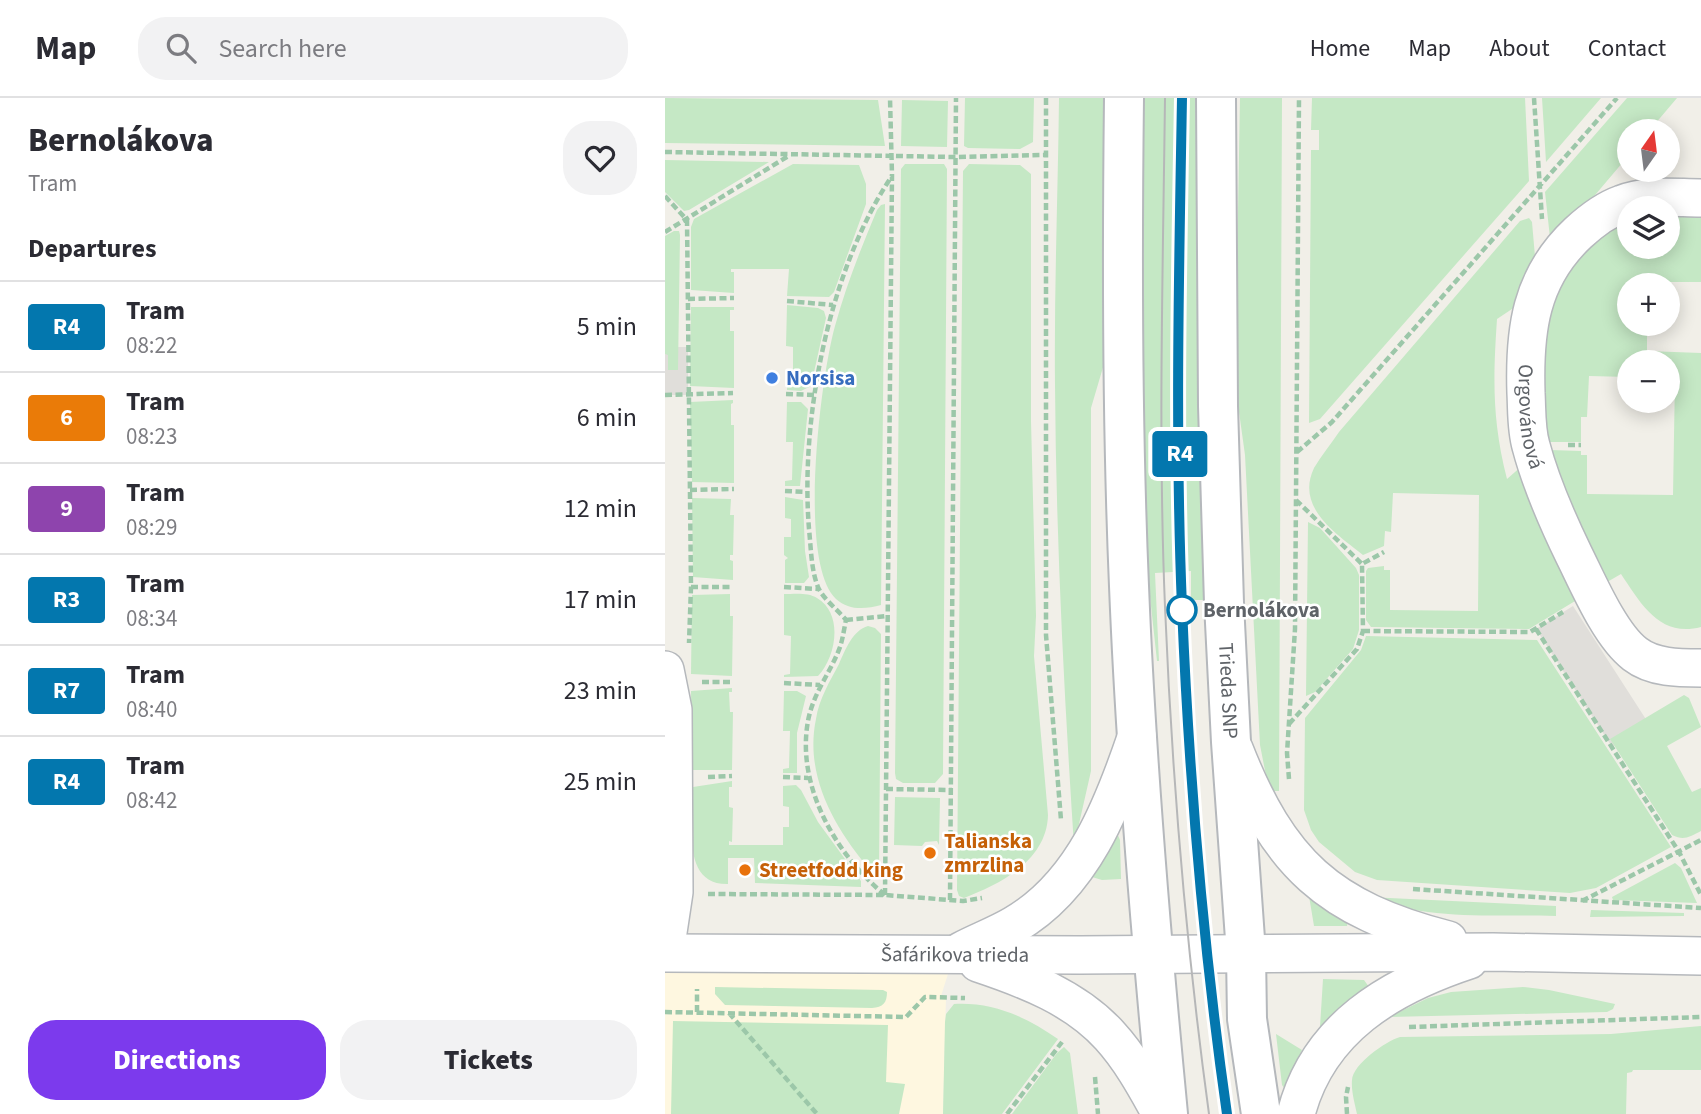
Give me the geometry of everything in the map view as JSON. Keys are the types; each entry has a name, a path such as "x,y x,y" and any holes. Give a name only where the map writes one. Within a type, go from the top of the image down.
{"street":[{"path":"1124,98 1123,411 1129,593 1137,735 1168,1114"},
{"name":"Trieda SNP","path":"1216,98 1218,406 1231,742 1246,953 1247,1019 1261,1114"},
{"name":"Orgovánová","path":"1701,198 1647,198 1623,203 1602,213 1584,227 1547,269 1534,302 1526,342 1527,423 1531,445 1551,506 1592,593 1622,642 1642,659 1681,668 1701,668"},
{"name":"Šafárikova trieda","path":"677,657 673,710 674,892 665,952 954,955 1246,953"},
{"path":"954,955 1015,925 1034,911 1081,860 1107,814 1137,735"},
{"path":"1231,742 1243,772 1269,821 1295,858 1321,884 1362,910 1386,921 1493,952"},
{"path":"1296,1114 1311,1070 1349,1025 1370,1006 1428,975 1493,952"},
{"path":"1246,953 1493,952 1701,956"},
{"path":"954,955 1042,988 1082,1010 1123,1052 1161,1114"}],"path":[{"path":"885,895 892,175 890,98"},
{"path":"950,900 955,98"},
{"path":"1046,98 1046,635 1060,829"},
{"path":"1289,786 1287,753 1295,629 1299,98"},
{"path":"1534,98 1547,269"},
{"path":"1296,452 1332,422 1617,98"},
{"path":"665,152 954,157 1045,155"},
{"path":"665,232 791,155"},
{"path":"845,620 818,589 811,554 806,492 815,395 833,305 872,204 892,175"},
{"path":"665,196 687,220 691,587 677,657"},
{"path":"688,299 734,298"},
{"path":"787,301 833,305"},
{"path":"665,395 733,393"},
{"path":"786,394 815,395"},
{"path":"690,490 734,489"},
{"path":"785,491 806,492"},
{"path":"1289,724 1357,649 1363,631 1362,564 1296,500"},
{"path":"1362,564 1384,552"},
{"path":"691,587 733,587"},
{"path":"784,587 818,589"},
{"path":"1363,631 1530,632 1592,593"},
{"path":"845,620 887,616"},
{"path":"845,620 840,647 820,685 808,720 808,778 817,803 843,848 865,877 885,895"},
{"path":"1536,629 1679,852 1701,895"},
{"path":"700,682 732,682"},
{"path":"784,683 820,685"},
{"path":"783,777 808,778"},
{"path":"886,789 952,790"},
{"path":"1582,901 1701,840"},
{"path":"1410,889 1701,908"},
{"path":"674,892 885,895 950,900 987,898"},
{"path":"665,1012 906,1017 925,997 941,997"},
{"path":"728,1013 817,1114"},
{"path":"1405,1027 1701,1017"},
{"path":"1007,1114 1061,1043 1071,1041"},
{"path":"1347,1114 1346,1097 1350,1079"}],"shaded area":[{"path":"665,347 688,347 688,395 665,395"},
{"path":"1573,606 1649,724 1612,747 1536,629"},
{"path":"665,953 954,955 941,996 946,997 943,1114 665,1114"}],"green space":[{"path":"665,98 878,100 885,146 665,143"},
{"path":"965,98 1034,98 1033,142 1020,149 964,146"},
{"path":"1059,98 1106,98 1104,364 1091,408 1091,771 1074,846 1061,616 1056,443 1055,313"},
{"path":"1144,98 1203,98 1200,473 1204,600 1191,600 1191,571 1155,573 1159,661 1146,560 1143,429"},
{"path":"1240,98 1282,98 1279,791 1269,791 1260,745 1245,455 1235,383"},
{"path":"1312,98 1525,98 1529,181 1320,419 1309,423 1311,150 1319,150 1319,130 1311,130"},
{"path":"1542,98 1601,98 1546,162"},
{"path":"1627,98 1677,98 1659,119 1617,119 1617,169 1551,247 1545,192"},
{"path":"902,100 948,101 947,147 901,146"},
{"path":"665,160 769,162 684,211 665,192"},
{"path":"793,164 859,165 866,184 866,204 834,292 829,297 787,296 789,269 731,269 731,272 734,272 734,293 691,290 691,227 694,219"},
{"path":"905,164 944,164 947,169 943,774 935,783 903,783 896,779 895,773 901,169"},
{"path":"969,164 1020,165 1031,174 1031,421 1036,616 1034,656 1048,815 1046,831 1031,857 1007,877 964,898 959,896 957,890 963,171"},
{"path":"885,204 881,605 858,608 846,606 836,599 824,579 817,548 816,467 824,384 835,326 871,224 877,210"},
{"path":"1680,211 1701,211 1701,282 1680,282 1680,273 1617,273 1617,336 1647,336 1647,350 1617,350 1617,377 1589,376 1587,417 1581,417 1581,442 1547,442 1542,408 1542,321 1577,254 1617,225 1617,259 1680,259"},
{"path":"1529,218 1532,222 1536,268 1521,303 1497,319 1494,380 1496,418 1507,479 1523,465 1580,598 1529,629 1371,627 1366,620 1368,568 1384,566 1384,570 1390,570 1390,610 1478,611 1479,495 1393,493 1391,532 1385,531 1384,546 1363,555 1331,529 1314,508 1310,496 1310,482 1314,468 1339,432 1520,221"},
{"path":"679,231 680,235 678,370 668,370 668,355 665,354 665,236"},
{"path":"787,305 818,308 824,311 826,318 811,386 801,391 787,390 787,385 793,385 793,347 786,346"},
{"path":"691,307 734,307 734,310 730,310 730,331 734,331 734,388 690,386"},
{"path":"1680,352 1701,353 1701,627 1674,628 1663,623 1644,607 1621,574 1602,585 1550,450 1581,451 1581,455 1587,455 1587,494 1673,495 1674,413 1680,413"},
{"path":"733,400 731,425 734,425 734,483 692,482 690,402"},
{"path":"787,402 801,402 808,409 800,486 785,486 785,481 792,480 793,442 786,442"},
{"path":"785,497 803,500 809,577 804,583 785,583 785,560 788,558 784,555 784,537 791,537 791,519 785,518"},
{"path":"692,498 731,499 730,515 734,515 733,555 730,555 730,560 733,561 733,580 693,577"},
{"path":"1308,522 1320,528 1356,568 1359,575 1359,630 1353,649 1315,692 1306,696"},
{"path":"730,594 730,616 733,616 732,676 691,674 692,595"},
{"path":"784,594 813,596 826,605 831,614 834,625 833,647 818,676 784,677 790,674 791,636 784,635"},
{"path":"868,626 881,634 879,872 871,871 858,855 825,801 814,761 813,740 817,712 825,690 850,641"},
{"path":"1366,636 1537,640 1671,847 1596,888 1570,893 1377,880 1355,872 1319,842 1311,830 1304,810 1305,718 1361,650"},
{"path":"732,688 732,692 729,692 730,712 733,712 732,770 692,770 691,691"},
{"path":"784,691 797,691 806,696 797,733 797,773 783,773 783,769 789,768 790,731 783,731"},
{"path":"1684,695 1689,698 1701,727 1667,746 1692,792 1701,788 1701,831 1683,838 1672,835 1610,739"},
{"path":"732,781 732,787 729,787 729,807 733,808 732,842 729,841 729,845 783,845 783,827 789,827 789,807 783,806 783,786 796,785 818,822 861,881 861,887 755,883 754,858 728,858 728,884 713,881 702,874 696,862 691,832 693,787"},
{"path":"895,797 940,798 939,845 937,841 925,842 922,846 894,845"},
{"path":"1117,833 1120,840 1121,879 1102,880 1092,877"},
{"path":"1675,863 1681,868 1697,903 1613,900 1612,897"},
{"path":"1308,890 1348,920 1347,926 1314,926"},
{"path":"1368,897 1556,906 1556,916 1437,913 1390,905"},
{"path":"1591,910 1684,913 1684,916 1590,917"},
{"path":"1323,979 1364,980 1369,987 1320,1027"},
{"path":"715,987 887,992 884,1004 872,1008 725,1005 715,994"},
{"path":"1523,987 1615,1004 1613,1009 1607,1012 1389,1017 1428,998 1451,992"},
{"path":"954,1004 983,1006 1009,1012 1058,1039 1002,1114 943,1114 945,1022 946,1014"},
{"path":"673,1021 888,1025 886,1082 905,1084 899,1114 671,1114"},
{"path":"1701,1026 1701,1070 1633,1070 1627,1073 1626,1114 1357,1114 1352,1089 1354,1074 1371,1054 1400,1037 1611,1034"},
{"path":"1276,1034 1302,1050 1285,1089 1282,1085"},
{"path":"1064,1047 1070,1053 1078,1114 1012,1114 1057,1053"}],"tram line":[{"path":"1165,98 1161,417 1165,607 1181,861 1209,1114"},
{"path":"1182,98 1178,416 1182,607 1198,861 1227,1114"},
{"name":"R4","path":"1182,98 1179,344 1182,606 1199,886 1227,1114"}],"place":[{"name":"Norsisa","path":"772,378"},
{"name":"Bernolákova","path":"1182,610"},
{"name":"Talianska zmrzlina","path":"930,853"},
{"name":"Streetfodd king","path":"745,870"}]}
